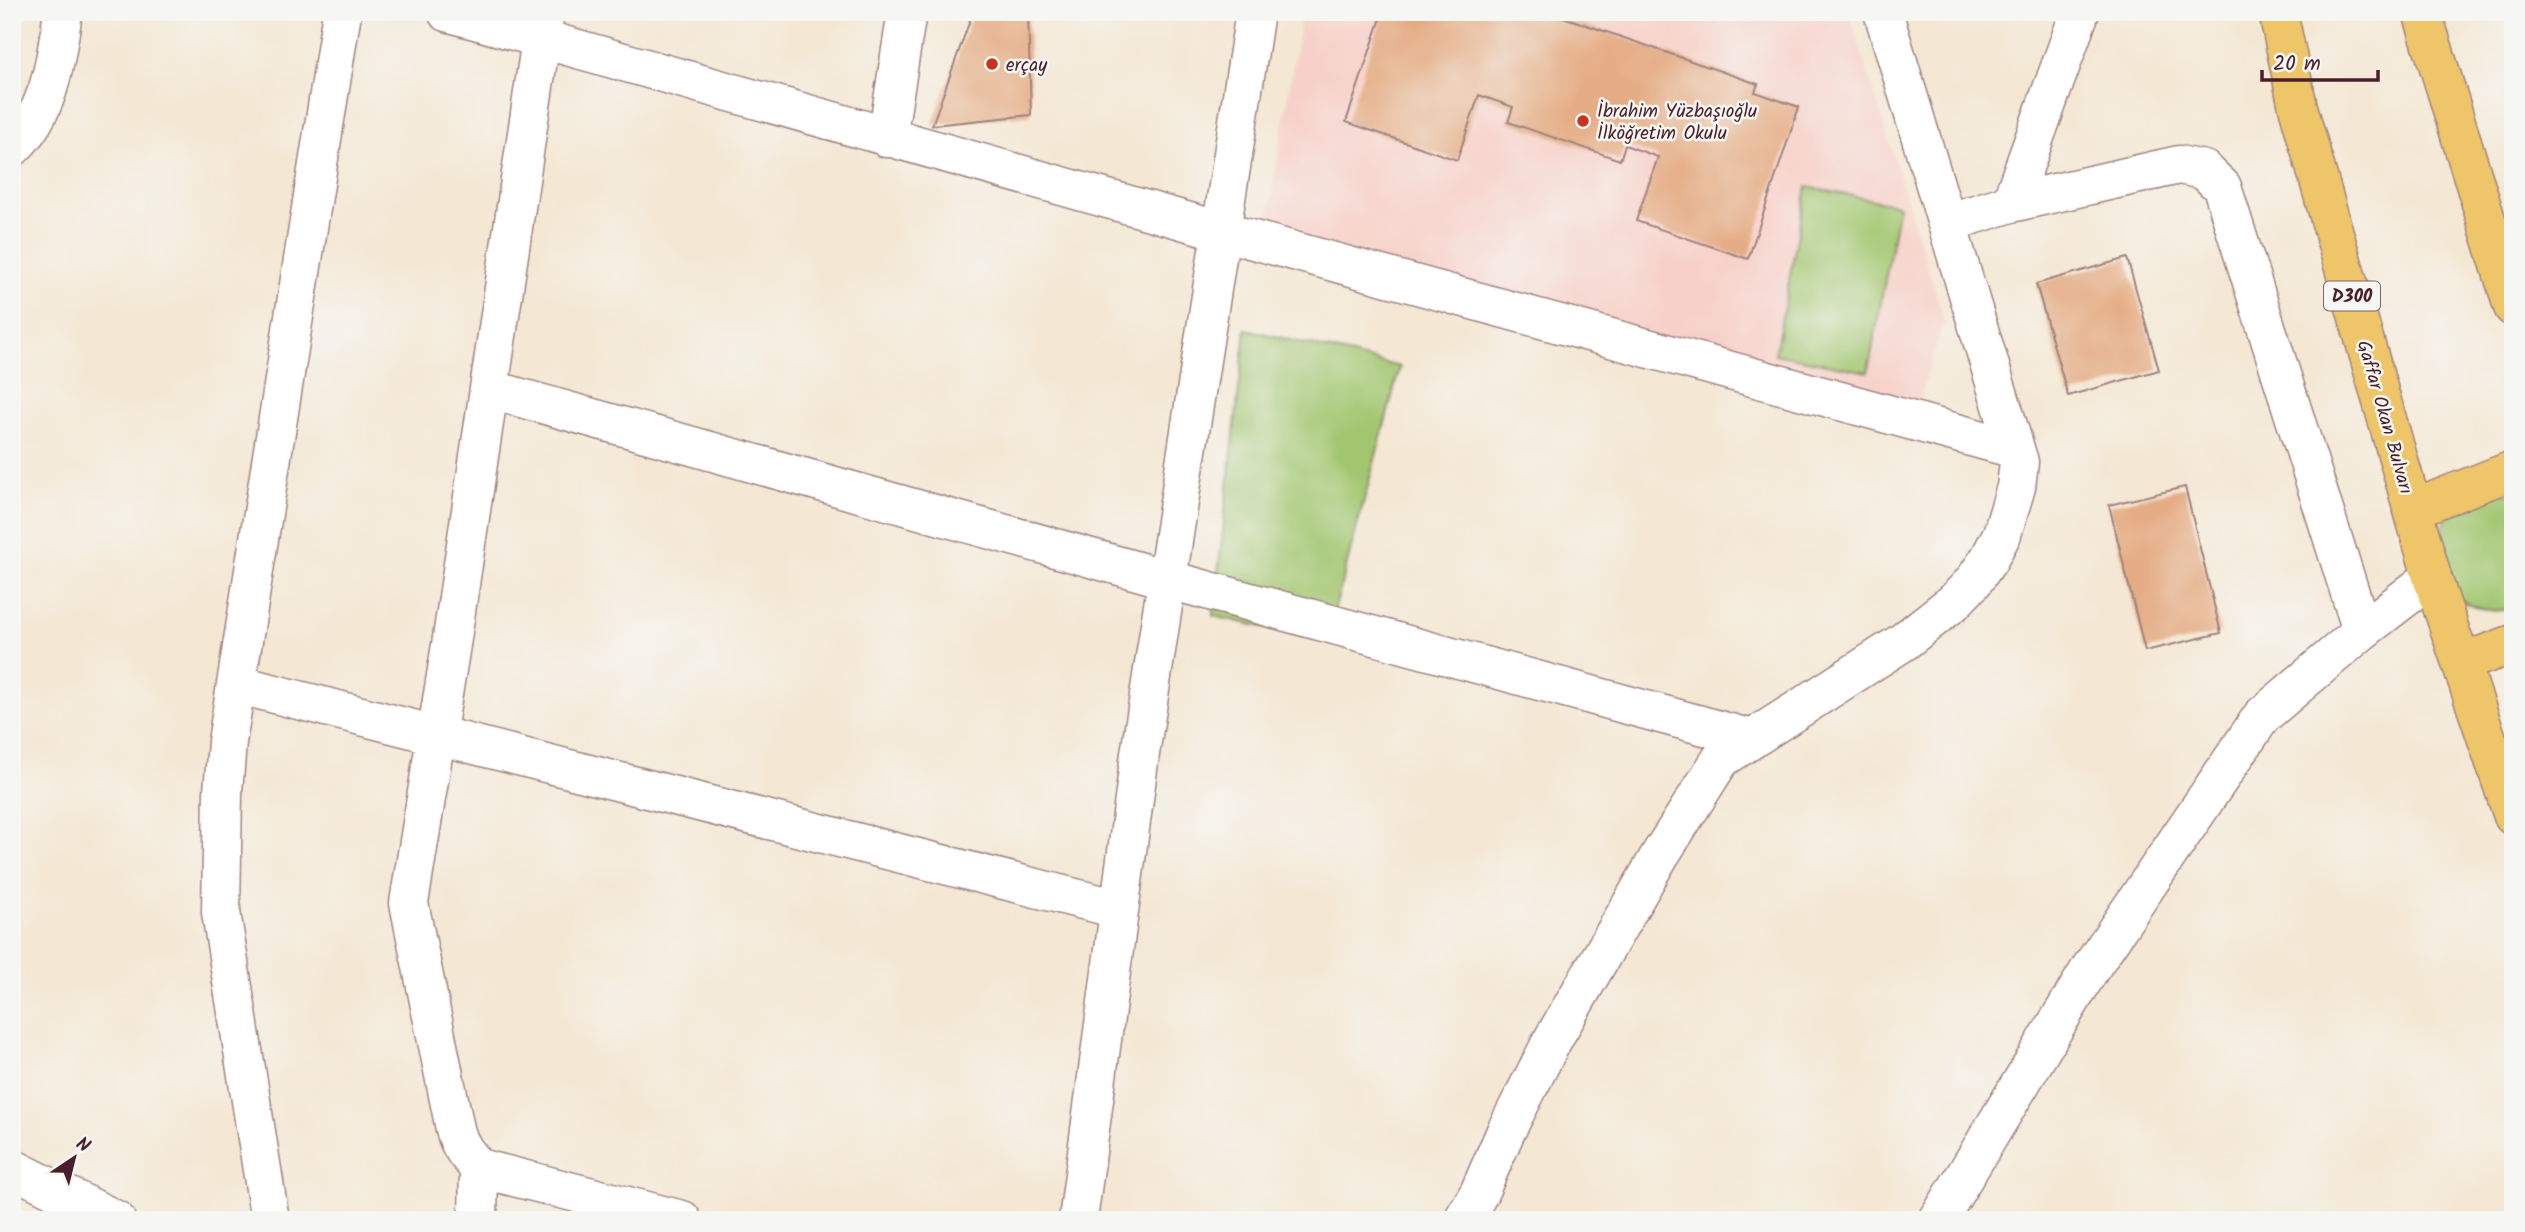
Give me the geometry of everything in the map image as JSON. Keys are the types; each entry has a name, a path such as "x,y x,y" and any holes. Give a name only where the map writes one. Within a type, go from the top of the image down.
{"highway":[{"name":"Gaffar Okan Bulvarı","path":"2278,12 2298,107 2432,577 2513,816"},
{"path":"2422,12 2513,307"},
{"path":"2413,509 2513,470"},
{"path":"2461,663 2513,644"}],"street":[{"path":"12,148 35,121 45,102 52,80 63,12"},
{"path":"270,1220 221,912 223,792 227,742 342,12"},
{"path":"447,12 543,26 887,138 2015,449"},
{"path":"887,138 907,12"},
{"path":"1078,1220 1118,909 1166,579 1255,12"},
{"path":"1463,1220 1489,1173 1506,1131 1552,1041 1660,855 1721,759 1912,636 1954,602 1973,582 1989,559 2010,511 2019,462 1884,12"},
{"path":"2011,203 2080,12"},
{"path":"543,26 409,903 454,1129 465,1154 479,1168 682,1220"},
{"path":"1947,223 2011,203 2179,165 2204,170 2222,187 2362,631"},
{"path":"489,389 1166,579 1752,739"},
{"path":"1938,1220 2090,969 2262,716 2362,631 2432,577"},
{"path":"236,684 1118,909"},
{"path":"12,1168 116,1220"},
{"path":"478,1220 479,1168"}],"shaded area":[{"name":"İbrahim Yüzbaşıoğlu İlköğretim Okulu","path":"1302,12 1849,12 1944,320 1916,410 1266,230"}],"green space":[{"path":"1807,187 1899,205 1868,372 1775,354"},
{"path":"1246,329 1400,367 1326,641 1213,616"},
{"path":"2493,492 2513,494 2513,608 2505,610 2472,606 2459,597 2450,584 2439,544 2441,529 2450,514 2462,504"}],"building":[{"name":"erçay","path":"973,12 1028,12 1031,115 932,125"},
{"path":"1383,12 1549,12 1758,84 1755,92 1799,107 1748,259 1636,221 1658,157 1625,145 1620,160 1508,122 1513,107 1479,95 1457,160 1346,122"},
{"path":"2127,258 2159,370 2068,396 2036,284"},
{"path":"2185,487 2221,633 2145,651 2109,505"}],"place":[{"name":"erçay","path":"992,64"},
{"name":"İbrahim Yüzbaşıoğlu İlköğretim Okulu","path":"1583,121"}]}
